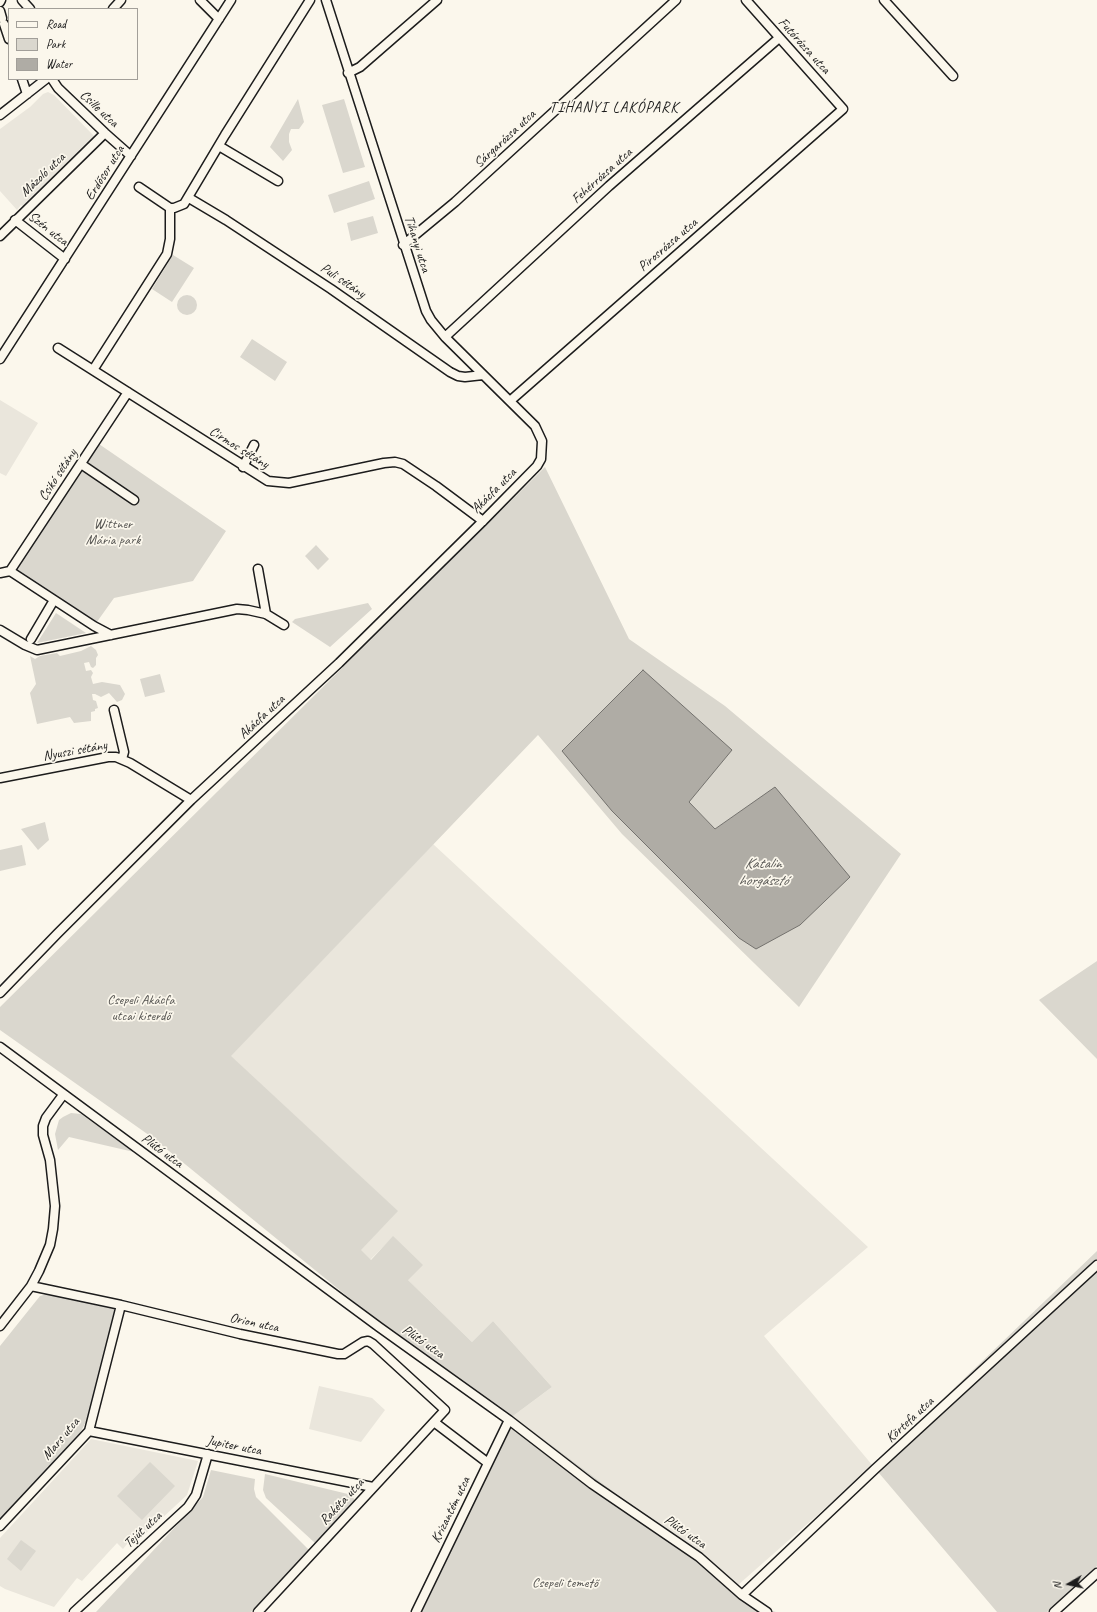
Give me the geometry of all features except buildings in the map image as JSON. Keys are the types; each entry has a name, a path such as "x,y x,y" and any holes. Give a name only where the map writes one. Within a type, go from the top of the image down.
{"street":[{"path":"22,0 29,8"},
{"path":"114,8 121,0"},
{"path":"200,0 219,19"},
{"name":"Erdősor utca","path":"0,359 231,0"},
{"path":"139,187 170,208 184,204 310,0"},
{"name":"Tihanyi utca","path":"326,0 403,245 426,311 431,320 445,337 535,426 539,432 542,449 541,459"},
{"path":"348,73 360,67 437,0"},
{"name":"Sárgarózsa utca","path":"403,245 455,202 676,0"},
{"name":"Futórózsa utca","path":"746,0 843,109"},
{"path":"884,0 953,76"},
{"path":"2,18 8,36"},
{"name":"Fehérrózsa utca","path":"445,337 609,186 779,38"},
{"path":"22,80 27,94"},
{"path":"0,115 45,80"},
{"name":"Csille utca","path":"53,80 58,88 131,156"},
{"name":"Pirosrózsa utca","path":"510,401 843,109"},
{"name":"Mázoló utca","path":"0,236 105,133"},
{"path":"219,146 278,181"},
{"name":"Puli sétány","path":"189,198 226,220 331,289 450,372 458,376 465,377 483,375"},
{"path":"92,370 167,254 170,239 170,208"},
{"name":"Szén utca","path":"15,220 65,259"},
{"name":"Cirmos sétány","path":"58,348 243,467 268,481 289,483 384,462 395,462 403,464 436,486 483,521"},
{"name":"Csikó sétány","path":"10,571 128,392"},
{"path":"243,467 254,445"},
{"name":"Akácfa utca","path":"0,993 56,934 191,800 340,663 483,521 537,466 541,459"},
{"path":"81,464 134,500"},
{"path":"258,569 266,614"},
{"path":"0,573 10,571 94,626 111,634"},
{"path":"31,638 54,600"},
{"path":"0,630 25,646 37,650 237,609 266,614 284,625"},
{"path":"114,710 124,752 122,759"},
{"name":"Nyuszi sétány","path":"0,778 108,757 116,757 130,763 191,800"},
{"name":"Plútó utca","path":"0,1047 379,1327 509,1420 592,1484 699,1557 742,1595 766,1612"},
{"path":"0,1326 31,1286 40,1271 50,1245 56,1206 43,1126 46,1118 63,1095"},
{"name":"Körtefa utca","path":"742,1595 875,1469 1097,1265"},
{"name":"Orion utca","path":"31,1286 121,1305 240,1334 338,1354 344,1354 352,1350 358,1344 368,1341 444,1410"},
{"name":"Mars utca","path":"0,1526 89,1431 121,1305"},
{"name":"Rakéta utca","path":"258,1612 444,1410"},
{"name":"Krizantém utca","path":"416,1612 509,1420"},
{"path":"434,1422 488,1463"},
{"name":"Jupiter utca","path":"89,1431 373,1488"},
{"name":"Tejút utca","path":"74,1612 188,1507 196,1495 208,1454"},
{"path":"1054,1612 1097,1574"}],"shaded area":[{"path":"48,92 54,95 94,136 24,207 21,205 17,210 0,191 0,129 30,107 43,94"},
{"path":"0,400 38,423 6,476 0,473"},
{"path":"433,844 868,1247 764,1336 873,1466 738,1585 513,1416 552,1387 493,1321 472,1342 408,1280 393,1237 370,1260 360,1250 397,1211 230,1056"},
{"path":"319,1386 372,1398 385,1410 361,1442 309,1429"},
{"path":"91,1439 198,1461 187,1495 146,1533 140,1528 123,1549 117,1543 82,1581 77,1578 54,1607 5,1589 0,1586 0,1538"}],"green space":[{"path":"298,99 304,122 299,129 291,129 289,134 289,142 292,150 283,161 270,147"},
{"path":"344,99 365,167 343,173 322,105"},
{"path":"369,181 375,199 334,213 328,195"},
{"path":"373,216 378,233 351,241 347,223"},
{"path":"173,255 194,268 172,302 152,289"},
{"path":"187,295 194,298 197,305 194,312 187,315 180,312 177,305 180,298"},
{"path":"252,339 287,362 275,381 240,357"},
{"name":"Wittner Mária park","path":"96,442 226,531 193,581 114,598 94,626 10,571"},
{"name":"Csepeli Akácfa utcai kiserdő","path":"545,467 629,639 725,706 901,854 799,1007 622,834 538,735 231,1056 398,1211 361,1250 371,1260 393,1236 423,1265 408,1280 472,1342 493,1321 552,1387 513,1416 364,1310 153,1138 0,1030 0,1007","holes":["775,788 739,938 612,811 689,802 715,829"]},
{"path":"316,545 329,559 318,570 305,556"},
{"path":"368,603 372,609 330,647 292,622 295,619"},
{"path":"56,613 86,633 37,643"},
{"path":"91,646 96,650 98,655 96,658 96,665 93,668 89,662 84,663 86,671 91,670 93,673 91,677 93,684 102,682 120,685 125,694 122,700 117,702 109,693 101,697 92,694 93,700 96,701 98,708 91,712 91,721 74,723 70,717 37,724 30,693 36,684 30,656 35,659 40,656 57,653 60,656 81,651"},
{"path":"160,674 165,692 145,697 140,679"},
{"path":"45,822 49,840 38,850 21,829"},
{"path":"22,845 26,865 0,871 0,850"},
{"path":"1097,961 1097,1059 1039,1000"},
{"path":"71,1113 81,1114 134,1152 69,1137 58,1150 55,1134 59,1120"},
{"path":"1097,1251 1097,1566 1047,1612 997,1612 873,1466"},
{"path":"47,1294 114,1309 115,1313 89,1416 80,1433 0,1519 0,1346 40,1296"},
{"name":"Csepeli temető","path":"513,1416 738,1585 766,1609 776,1612 414,1612"},
{"path":"150,1462 175,1486 142,1520 117,1496"},
{"path":"211,1470 255,1479 254,1489 256,1497 309,1550 251,1612 96,1612 203,1497"},
{"path":"265,1474 352,1495 355,1501 315,1543 266,1498 263,1490"},
{"path":"21,1540 36,1551 21,1571 7,1559"}],"water":[{"name":"Katalin horgásztó","path":"643,670 732,750 689,802 715,829 775,787 850,877 800,925 756,949 739,938 612,811 562,751"}],"district":[{"name":"TIHANYI LAKÓPARK","path":"614,108"}]}
